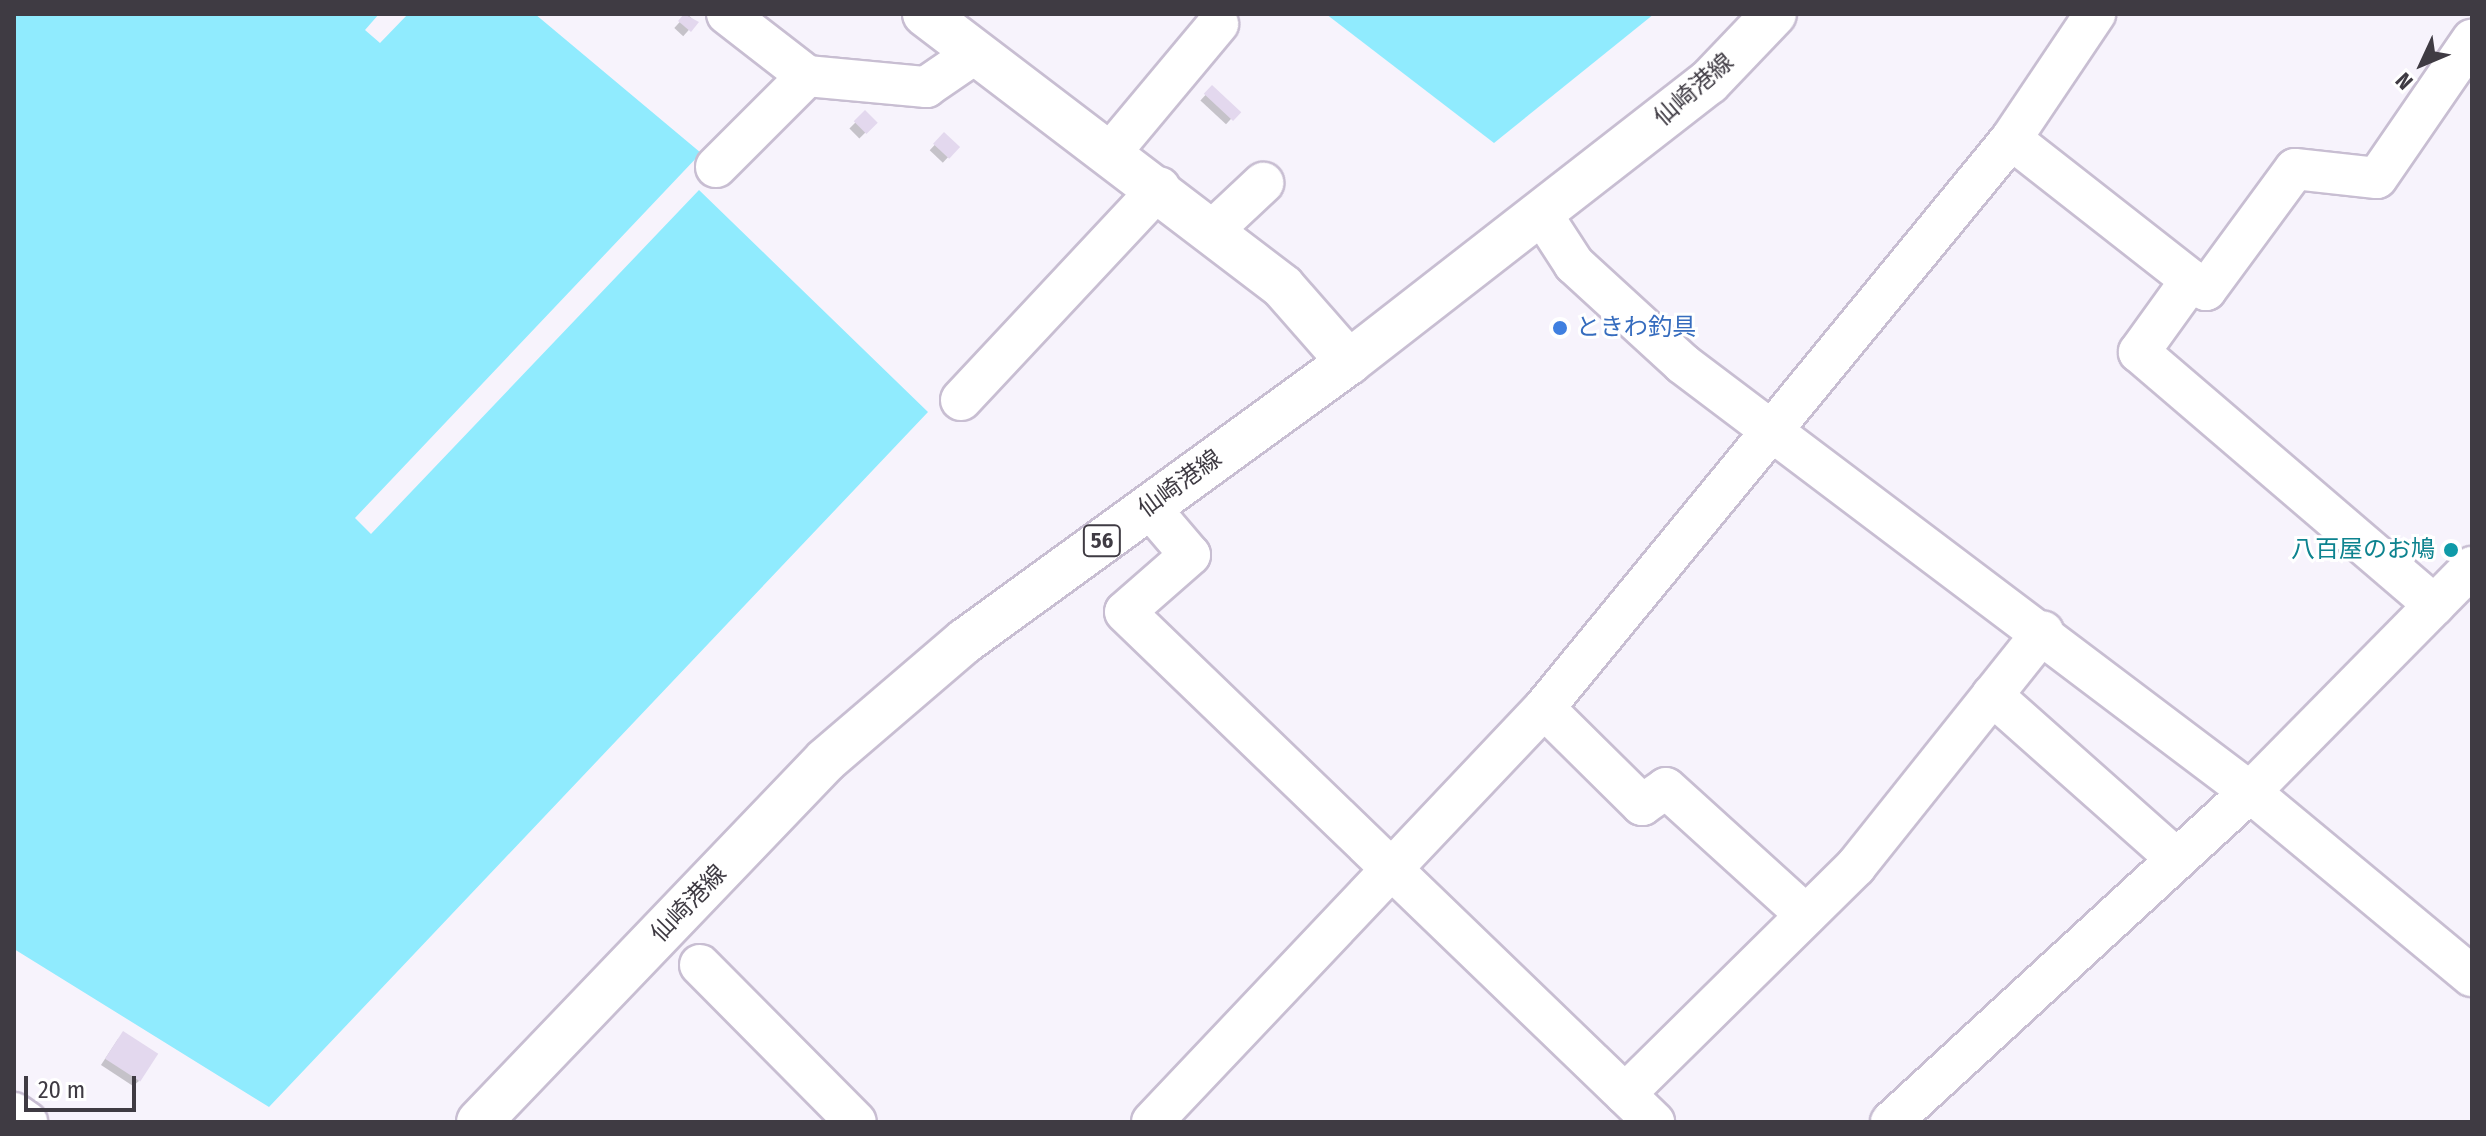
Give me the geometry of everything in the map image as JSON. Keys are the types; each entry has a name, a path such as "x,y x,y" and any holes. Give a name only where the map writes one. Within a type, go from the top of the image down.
{"main road":[{"path":"925,14 974,54 1160,187 1213,230 1312,313 1349,362"},
{"name":"仙崎港線","path":"499,1115 826,760 965,641 1349,362 1709,82 1774,14"}],"street":[{"path":"727,14 807,76 926,87 974,54"},
{"path":"1152,1122 1544,708 1777,430 2011,139 2095,14"},
{"path":"1111,152 1218,24"},
{"path":"2011,139 2206,290 2295,169 2377,178 2472,40"},
{"path":"716,167 807,76"},
{"path":"1213,230 1263,183"},
{"path":"961,400 1160,187"},
{"path":"1541,213 1574,264 1683,364 1777,430 2250,792 2472,976"},
{"path":"2191,280 2139,352 2434,605"},
{"path":"1149,507 1190,555 1125,612 1394,868 1654,1122"},
{"path":"1891,1122 2250,792 2472,567"},
{"path":"1625,1094 1856,866 2043,632"},
{"path":"1992,695 2177,859"},
{"path":"1544,708 1642,805 1666,788 1806,915"},
{"path":"700,965 856,1122"},
{"path":"14,1113 27,1122"}],"water":[{"path":"14,14 379,14 365,30 380,43 408,14 535,14 701,153 355,518 371,534 699,190 928,412 269,1107 14,949"},
{"path":"1326,14 1654,14 1494,143"}],"building":[{"path":"684,14 699,22 691,32 678,21"},
{"path":"1212,85 1241,112 1233,121 1204,94"},
{"path":"865,110 878,123 866,134 854,121"},
{"path":"944,132 960,147 949,159 933,144"},
{"path":"123,1031 158,1054 140,1082 105,1059"}],"place":[{"name":"ときわ釣具","path":"1560,328"},
{"name":"八百屋のお鳩","path":"2451,550"}]}
